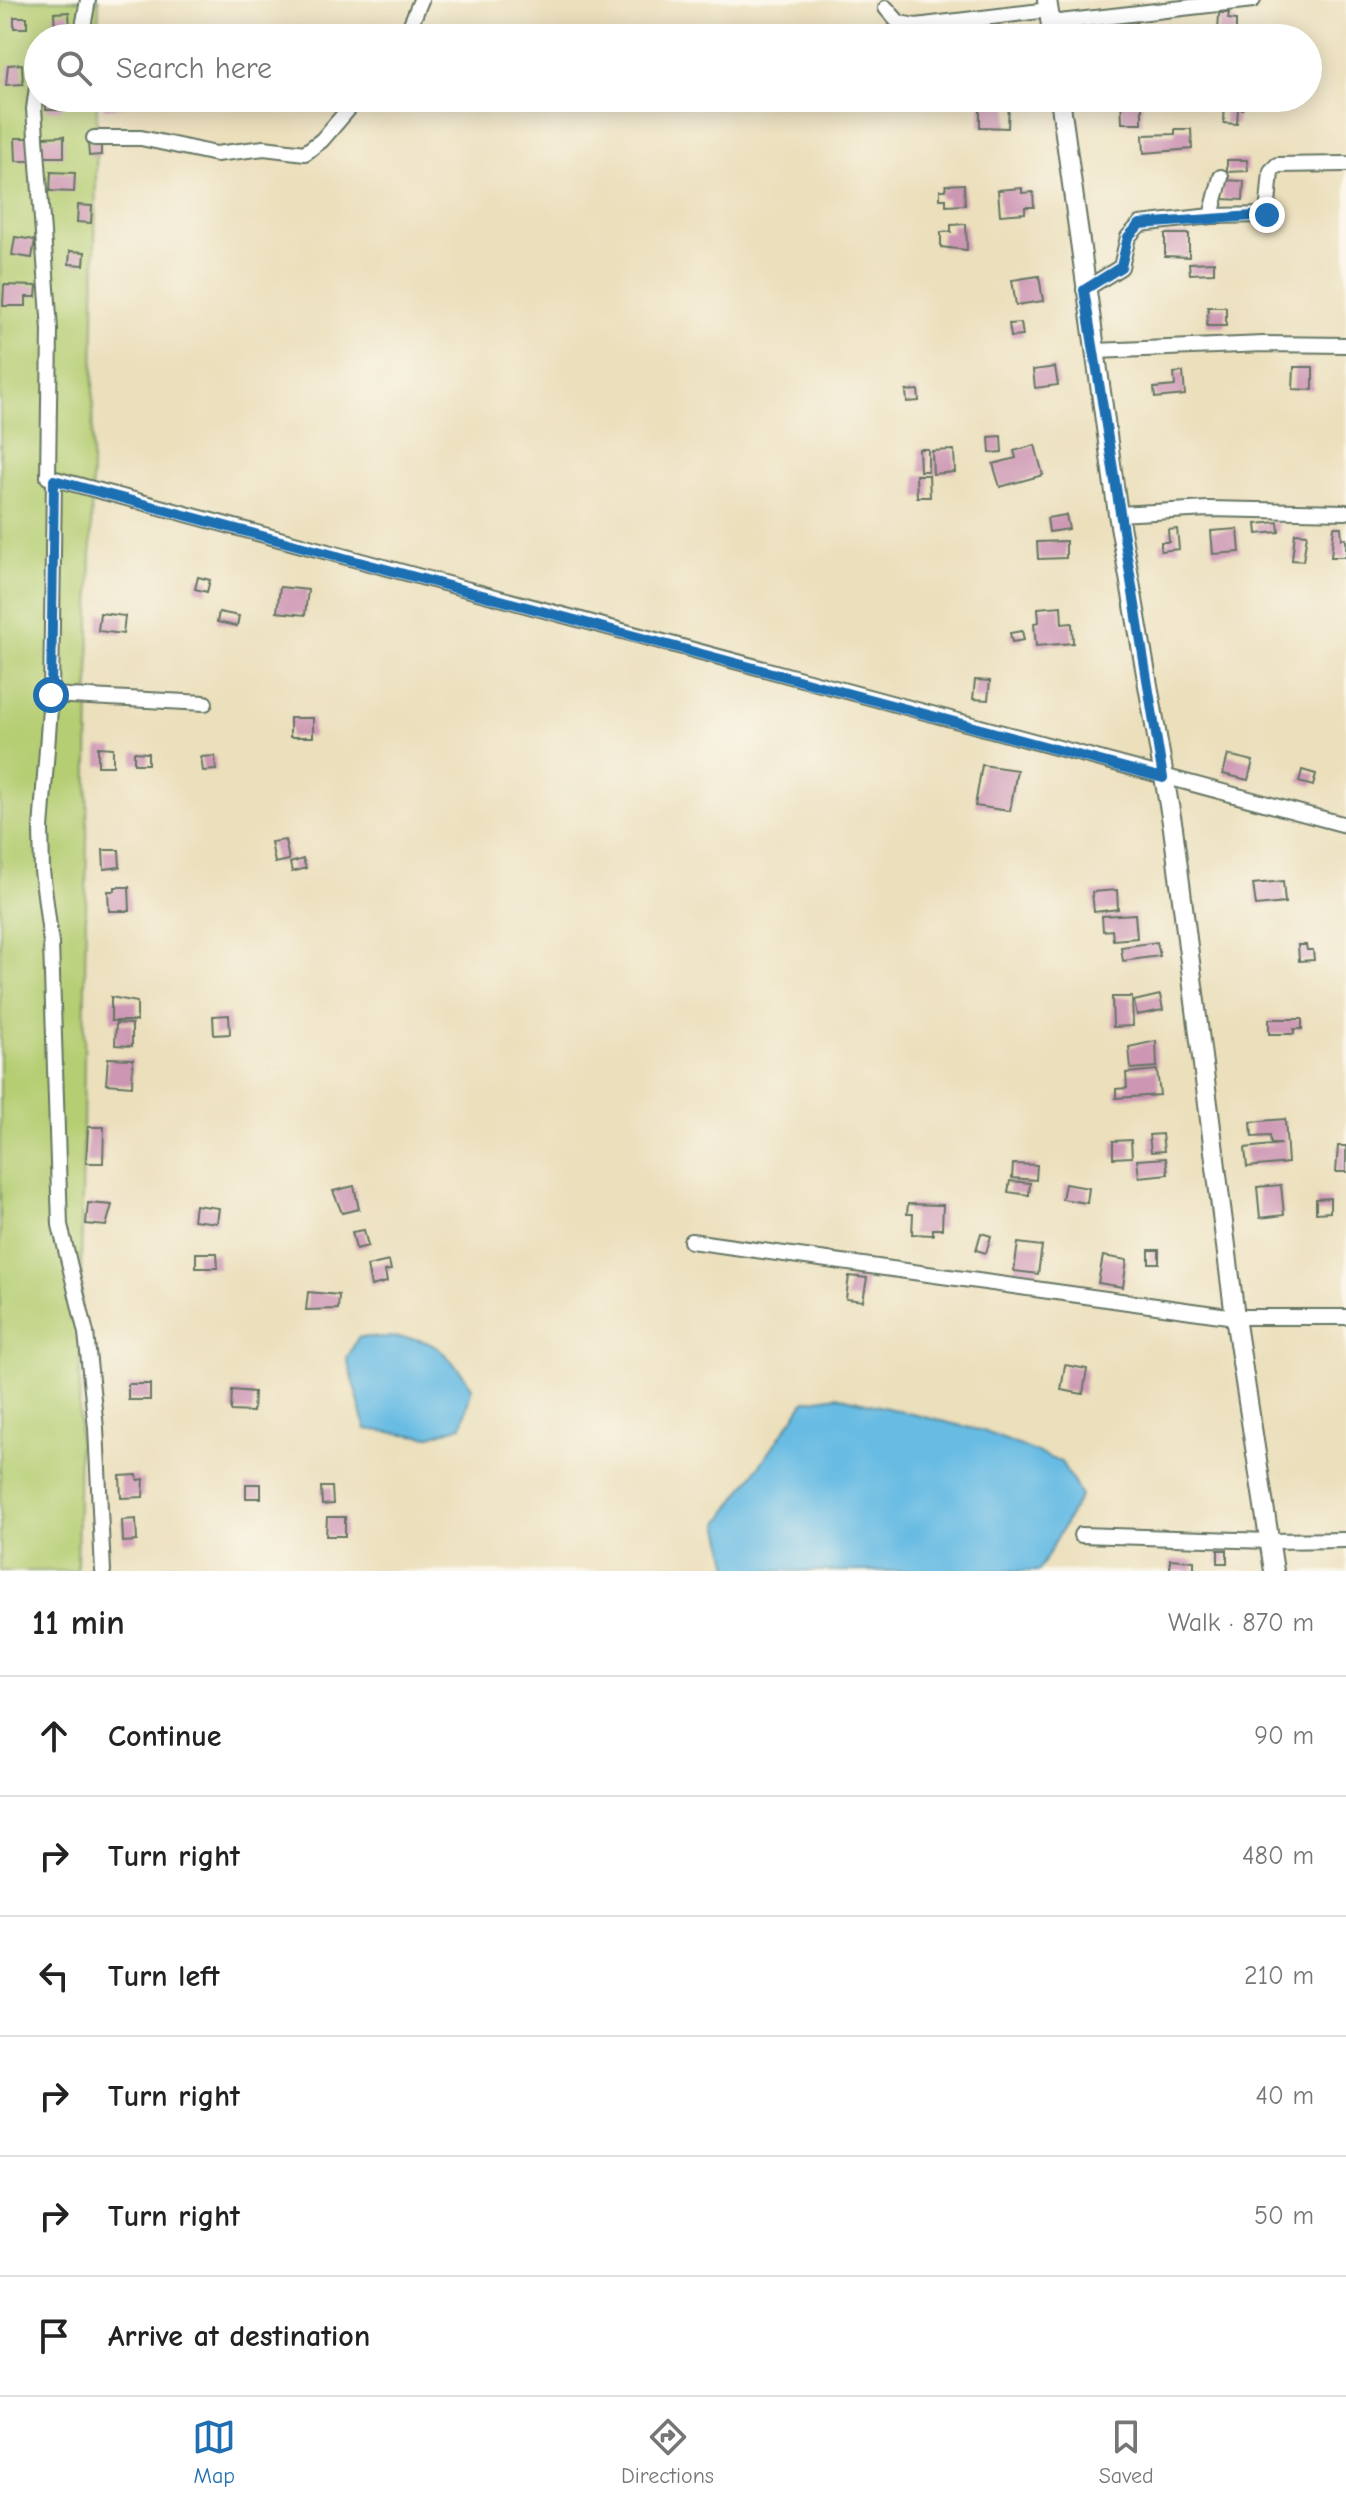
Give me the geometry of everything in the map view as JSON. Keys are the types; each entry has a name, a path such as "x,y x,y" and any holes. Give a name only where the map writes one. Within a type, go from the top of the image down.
{"street":[{"path":"84,24 88,0"},
{"path":"411,24 421,0"},
{"path":"950,24 1253,0"},
{"path":"886,8 899,23 905,24"},
{"path":"34,112 50,330 48,477 1346,825"},
{"path":"94,138 141,138 216,154 264,148 305,153 322,140 346,112"},
{"path":"1062,112 1084,290 1096,351 1118,514 1173,828 1235,1317 1274,1571"},
{"path":"1084,290 1121,267 1128,237 1140,224 1211,216 1267,215 1271,173 1277,165 1346,164"},
{"path":"1211,216 1221,177"},
{"path":"1096,351 1264,344 1346,345"},
{"path":"54,480 51,695 41,829 42,871 51,943 57,1189 69,1271 86,1333 96,1428 103,1571"},
{"path":"1118,514 1208,509 1346,512"},
{"path":"51,695 205,703"},
{"path":"691,1241 1235,1317 1346,1317"},
{"path":"1081,1535 1269,1541 1346,1540"}],"green space":[{"path":"0,0 99,0 98,24 24,24 24,112 97,112 77,1571 0,1571"}],"water":[{"path":"358,1337 412,1338 424,1341 446,1356 472,1387 462,1426 428,1437 366,1429 347,1358"},
{"path":"837,1396 983,1431 1061,1462 1081,1495 1039,1571 730,1571 719,1523 805,1401"}],"building":[{"path":"69,12 70,24 55,24 54,13"},
{"path":"1219,13 1229,13 1228,19 1236,20 1236,24 1218,24"},
{"path":"14,17 27,17 24,28 14,28"},
{"path":"22,64 23,84 6,85 8,65"},
{"path":"980,112 1009,112 1008,128 980,127"},
{"path":"1122,112 1142,112 1142,123 1122,123"},
{"path":"1224,112 1238,112 1237,124 1224,123"},
{"path":"1175,129 1191,129 1192,149 1144,153 1143,135 1175,134"},
{"path":"64,136 64,157 43,157 43,137"},
{"path":"15,138 33,138 34,161 16,161"},
{"path":"101,141 101,155 89,156 88,142"},
{"path":"1227,160 1247,160 1248,171 1227,172"},
{"path":"51,172 75,173 74,192 50,191"},
{"path":"1223,180 1244,181 1243,200 1223,199"},
{"path":"964,184 965,205 946,206 946,199 940,199 940,190 946,190 946,185"},
{"path":"1022,188 1022,193 1033,192 1034,207 1025,207 1025,213 1000,215 998,190"},
{"path":"78,205 92,206 91,223 77,222"},
{"path":"966,224 967,250 941,247 941,232 951,232 951,225"},
{"path":"1165,234 1189,234 1189,257 1165,256"},
{"path":"15,237 35,240 32,258 12,255"},
{"path":"70,251 85,252 84,265 69,264"},
{"path":"1214,262 1214,273 1190,274 1189,263"},
{"path":"1039,276 1043,301 1016,305 1012,280"},
{"path":"4,285 37,286 36,297 26,297 26,306 3,306"},
{"path":"1208,307 1226,307 1226,326 1207,326"},
{"path":"1021,323 1023,336 1011,337 1009,324"},
{"path":"1055,367 1058,385 1035,388 1033,370"},
{"path":"1294,367 1313,367 1313,390 1293,389"},
{"path":"1183,372 1185,395 1155,398 1154,388 1175,386 1174,373"},
{"path":"918,390 919,401 907,402 906,391"},
{"path":"1001,436 1002,452 990,453 989,437"},
{"path":"1035,445 1043,475 1000,487 993,464 1016,458 1014,451"},
{"path":"919,449 928,449 928,471 920,471"},
{"path":"954,450 955,472 933,474 932,451"},
{"path":"916,475 929,475 930,497 917,497"},
{"path":"1066,515 1069,529 1049,532 1047,518"},
{"path":"1278,522 1279,532 1257,534 1256,524"},
{"path":"1334,527 1341,527 1342,539 1346,539 1346,557 1331,557"},
{"path":"1177,529 1179,549 1161,551 1161,542 1169,542 1168,530"},
{"path":"1238,529 1240,552 1213,554 1211,531"},
{"path":"1295,533 1307,534 1303,561 1292,560"},
{"path":"1066,541 1066,558 1038,559 1037,542"},
{"path":"198,577 210,580 207,592 195,589"},
{"path":"280,587 308,590 305,615 277,612"},
{"path":"1061,606 1062,624 1072,623 1073,643 1036,646 1034,623 1039,622 1038,608"},
{"path":"219,612 239,616 237,626 217,622"},
{"path":"100,613 125,616 123,634 98,631"},
{"path":"1022,631 1024,640 1012,642 1010,633"},
{"path":"975,680 990,681 988,700 973,699"},
{"path":"290,718 313,718 313,737 290,737"},
{"path":"98,747 113,748 113,766 98,766"},
{"path":"134,752 148,753 148,764 134,764"},
{"path":"1228,755 1253,761 1248,780 1223,774"},
{"path":"215,756 216,770 203,771 201,757"},
{"path":"982,765 1017,770 1010,811 975,806"},
{"path":"1302,770 1316,774 1313,786 1299,782"},
{"path":"285,840 289,860 275,863 271,842"},
{"path":"103,850 119,850 120,867 104,869"},
{"path":"303,859 306,868 292,872 290,863"},
{"path":"1283,881 1285,903 1256,906 1253,884"},
{"path":"115,887 129,887 130,911 109,911 108,891 115,891"},
{"path":"1117,890 1118,909 1094,912 1092,892"},
{"path":"1135,914 1137,938 1113,940 1112,930 1103,931 1102,916"},
{"path":"1157,942 1160,956 1123,961 1121,947"},
{"path":"1298,945 1306,945 1307,950 1313,950 1314,960 1299,961"},
{"path":"1160,995 1163,1010 1137,1015 1134,1001"},
{"path":"111,997 137,1002 137,1021 111,1021"},
{"path":"1112,997 1132,997 1133,1026 1113,1027"},
{"path":"229,1015 230,1034 214,1035 213,1016"},
{"path":"1269,1019 1302,1019 1302,1029 1294,1029 1294,1034 1269,1034"},
{"path":"116,1023 132,1024 132,1046 115,1045"},
{"path":"1156,1041 1157,1067 1131,1069 1129,1047"},
{"path":"108,1058 133,1059 132,1086 106,1084"},
{"path":"1157,1070 1160,1095 1116,1098 1116,1089 1127,1088 1126,1073"},
{"path":"1285,1119 1288,1163 1247,1167 1245,1148 1281,1144 1271,1144 1270,1136 1252,1137 1251,1122"},
{"path":"88,1127 104,1127 103,1163 86,1163"},
{"path":"1162,1134 1164,1151 1151,1152 1149,1135"},
{"path":"1131,1140 1132,1157 1113,1158 1113,1141"},
{"path":"1338,1146 1346,1146 1346,1172 1336,1172"},
{"path":"1166,1158 1168,1174 1139,1177 1137,1160"},
{"path":"1013,1164 1037,1165 1036,1180 1012,1178"},
{"path":"1010,1181 1030,1183 1029,1195 1008,1192"},
{"path":"1065,1184 1089,1188 1087,1203 1062,1199"},
{"path":"1281,1185 1284,1215 1260,1218 1257,1187"},
{"path":"354,1186 359,1209 342,1213 333,1191"},
{"path":"1330,1198 1330,1212 1316,1213 1316,1199"},
{"path":"88,1203 112,1205 106,1226 86,1224"},
{"path":"908,1204 943,1205 942,1229 933,1229 933,1235 912,1234 913,1214 907,1214"},
{"path":"195,1205 219,1208 217,1223 193,1220"},
{"path":"364,1230 368,1246 356,1249 352,1232"},
{"path":"981,1233 991,1236 986,1253 976,1250"},
{"path":"1018,1243 1042,1246 1038,1274 1014,1271"},
{"path":"1149,1250 1159,1250 1159,1263 1149,1263"},
{"path":"196,1253 217,1253 218,1268 196,1268"},
{"path":"1103,1256 1127,1260 1123,1287 1098,1283"},
{"path":"389,1261 391,1270 385,1271 387,1282 371,1286 367,1266"},
{"path":"849,1276 867,1278 863,1301 846,1299"},
{"path":"308,1292 339,1295 338,1309 306,1310"},
{"path":"1065,1365 1087,1369 1083,1394 1061,1390"},
{"path":"128,1384 150,1384 150,1400 128,1400"},
{"path":"232,1390 254,1392 253,1412 231,1411"},
{"path":"137,1475 138,1480 144,1479 143,1497 121,1498 120,1476"},
{"path":"246,1484 261,1484 261,1498 246,1498"},
{"path":"321,1487 332,1487 333,1504 322,1505"},
{"path":"327,1517 345,1517 345,1536 326,1536"},
{"path":"136,1519 137,1541 123,1542 122,1520"},
{"path":"1218,1550 1227,1550 1227,1563 1218,1563"},
{"path":"1170,1559 1194,1561 1194,1571 1170,1571"}],"route":[{"path":"51,695 54,480 1163,778 1084,290 1121,267 1128,237 1140,224 1211,216 1267,215"}]}
